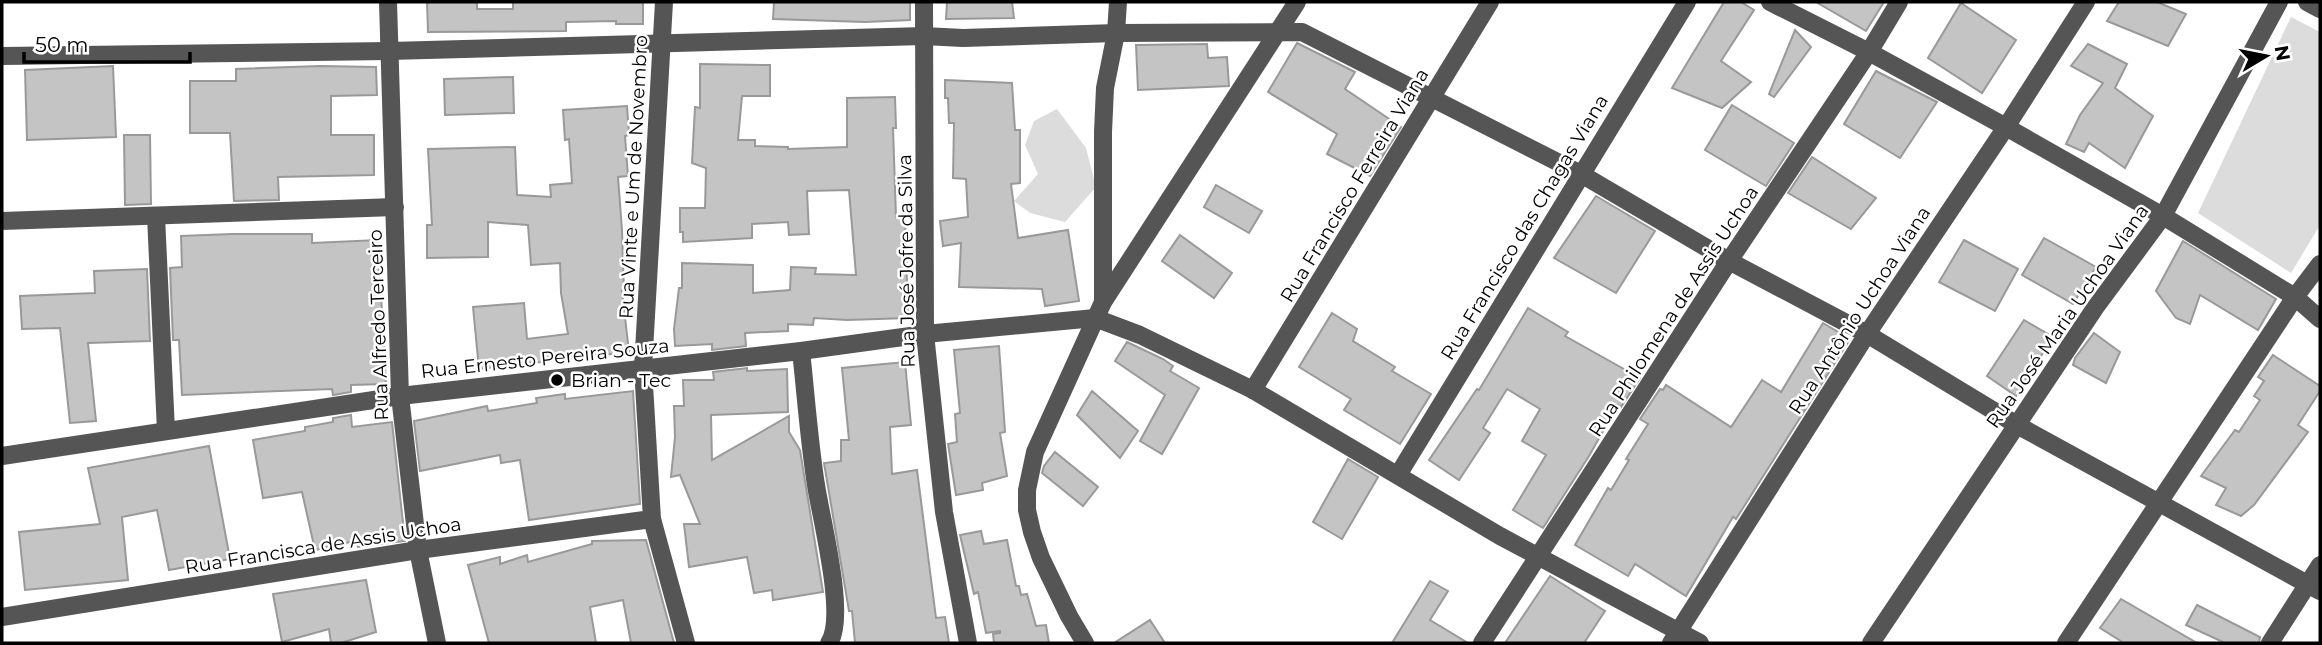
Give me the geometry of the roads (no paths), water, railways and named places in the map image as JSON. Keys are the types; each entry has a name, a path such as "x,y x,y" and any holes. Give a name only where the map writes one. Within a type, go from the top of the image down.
{"street":[{"name":"Rua Alfredo Terceiro","path":"388,2 400,396 418,550 437,643"},
{"name":"Rua Vinte e Um de Novembro","path":"664,2 643,368 652,519 686,643"},
{"name":"Rua José Jofre da Silva","path":"924,2 925,334 944,512 968,643"},
{"path":"1103,302 1105,88 1116,33 1118,2"},
{"path":"1085,643 1041,558 1027,510 1027,490 1035,452 1103,302 1297,2"},
{"name":"Rua Francisco Ferreira Viana","path":"1253,390 1490,2"},
{"name":"Rua Francisco das Chagas Viana","path":"1398,475 1687,2"},
{"path":"1770,2 1869,52 2163,216 2295,297 2320,319"},
{"name":"Rua Philomena de Assis Uchoa","path":"1482,643 1729,261 1869,52 1899,2"},
{"name":"Rua Antônio Uchoa Viana","path":"1674,637 1867,334 2006,127 2085,2"},
{"name":"Rua José Maria Uchoa Viana","path":"1871,643 2095,308 2163,216 2279,2"},
{"path":"2307,2 2320,9"},
{"path":"2,56 390,51 924,36 975,38 1116,33 1302,32 1581,174 1729,261 1867,334 2017,425 2314,587"},
{"path":"2,221 395,207"},
{"path":"156,216 166,430"},
{"path":"2066,643 2295,297 2320,264"},
{"path":"1096,318 1140,335 1253,390 1674,637 1700,643"},
{"name":"Rua Ernesto Pereira Souza","path":"2,456 400,396 801,351 925,334 1096,318"},
{"path":"801,351 816,485 832,574 834,632 829,643"},
{"name":"Rua Francisca de Assis Uchoa","path":"2,617 418,550 652,519"},
{"path":"2270,643 2314,587 2320,565"}],"place":[{"name":"Brian - Tec","path":"557,380"}]}
